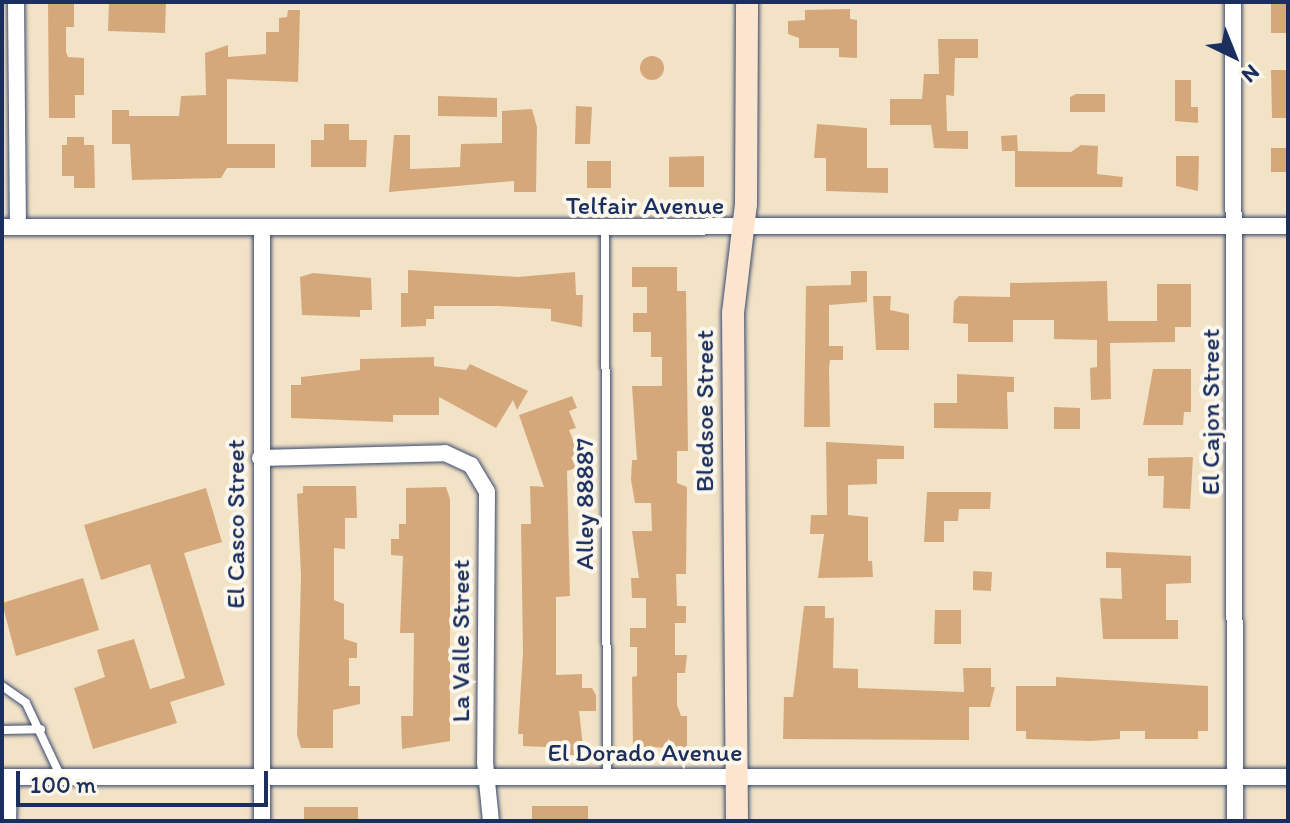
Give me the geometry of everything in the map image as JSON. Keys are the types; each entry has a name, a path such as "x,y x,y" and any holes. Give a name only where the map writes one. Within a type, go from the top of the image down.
{"street":[{"path":"10,227 16,2"},
{"name":"Bledsoe Street","path":"737,821 733,313 741,229 747,2"},
{"name":"El Cajon Street","path":"1233,2 1235,821"},
{"name":"Telfair Avenue","path":"10,227 605,231 1288,226"},
{"name":"El Casco Street","path":"262,227 262,821"},
{"name":"La Valle Street","path":"260,458 445,453 471,465 487,492 487,776 491,821"},
{"path":"5,777 8,821"},
{"name":"El Dorado Avenue","path":"5,777 1288,777"}],"lane":[{"name":"Alley 88887","path":"605,231 607,778"},
{"path":"2,686 26,703 41,729 61,777"},
{"path":"2,730 41,729"}],"building":[{"path":"48,2 74,2 74,27 66,27 66,52 68,57 84,58 84,95 75,95 75,118 49,118"},
{"path":"109,2 166,2 165,33 108,31"},
{"path":"1271,2 1288,2 1288,33 1271,33"},
{"path":"850,9 850,19 857,20 857,58 839,57 839,48 799,48 799,38 788,34 788,21 805,20 805,10"},
{"path":"288,10 300,10 298,82 227,79 227,144 275,144 275,168 227,168 221,178 132,180 130,144 112,144 112,110 129,110 129,116 179,116 181,96 206,95 205,53 228,45 228,57 266,54 266,32 279,32 279,18 287,17"},
{"path":"938,39 978,39 978,58 955,58 954,96 946,95 947,131 968,131 968,149 934,148 931,125 890,125 890,99 922,99 924,74 939,74"},
{"path":"647,56 657,56 664,63 664,73 657,80 647,80 640,73 640,63"},
{"path":"1271,70 1288,70 1288,118 1272,118"},
{"path":"1175,80 1191,80 1191,107 1198,107 1198,123 1175,121"},
{"path":"1076,94 1105,94 1105,112 1070,112 1070,97"},
{"path":"438,96 497,98 497,117 438,116"},
{"path":"576,106 592,107 590,144 575,144"},
{"path":"532,109 537,127 536,192 514,192 514,181 389,192 394,135 410,135 410,169 460,167 461,144 502,143 502,111"},
{"path":"324,124 349,124 349,140 367,140 366,167 311,167 311,140 324,140"},
{"path":"817,124 867,128 867,168 888,168 888,193 826,191 826,158 814,158"},
{"path":"1017,135 1018,151 1071,152 1081,145 1098,146 1097,174 1123,177 1122,187 1015,187 1015,151 1002,151 1001,136"},
{"path":"67,137 84,137 84,145 94,145 95,188 74,188 74,176 62,176 62,145 67,145"},
{"path":"1271,148 1288,148 1288,172 1271,172"},
{"path":"704,156 704,187 669,187 669,157"},
{"path":"1176,156 1199,156 1198,191 1176,186"},
{"path":"587,161 611,161 611,188 587,188"},
{"path":"632,267 677,267 677,291 686,291 688,451 677,451 677,483 687,487 686,574 676,574 677,606 686,606 686,623 675,623 675,655 687,655 685,673 677,673 677,705 681,716 687,716 687,748 633,747 632,677 637,676 637,647 630,647 630,628 646,628 646,598 632,598 631,578 639,578 632,531 652,531 651,503 635,503 631,480 632,460 637,460 632,386 662,386 662,357 651,357 651,332 633,332 633,313 647,313 647,287 632,287"},
{"path":"408,270 518,277 575,272 576,295 583,295 582,327 551,321 551,309 434,306 434,319 426,319 426,326 401,327 401,293 408,293"},
{"path":"851,271 867,271 867,302 829,305 829,346 843,346 843,360 830,360 830,427 804,427 806,286 851,285"},
{"path":"313,273 371,278 372,310 360,310 360,317 302,315 300,277"},
{"path":"1107,281 1108,321 1157,321 1157,284 1191,284 1191,327 1175,327 1175,342 1110,343 1111,399 1091,400 1090,368 1097,367 1097,340 1054,339 1054,320 1013,320 1013,342 968,342 968,324 953,323 954,301 959,296 1010,297 1010,283"},
{"path":"873,296 891,296 890,310 909,314 909,350 876,350"},
{"path":"434,357 434,366 466,370 470,364 528,391 517,410 513,400 496,428 439,397 439,415 393,415 393,422 291,418 291,385 301,385 301,377 360,370 360,359"},
{"path":"1153,369 1191,369 1191,412 1184,412 1183,425 1143,425"},
{"path":"957,374 1014,377 1014,392 1007,392 1008,429 934,428 934,403 957,403"},
{"path":"572,396 577,408 569,411 576,428 569,430 579,455 571,457 576,468 567,471 570,596 556,597 556,675 582,674 582,688 592,688 596,695 596,711 579,711 584,755 568,755 568,748 523,746 523,734 518,734 523,652 521,524 531,524 530,486 544,487 519,415"},
{"path":"1054,407 1080,408 1080,429 1054,429"},
{"path":"826,442 904,446 904,459 877,459 877,484 848,485 848,515 868,517 868,561 872,561 873,577 818,578 824,534 810,534 811,515 827,515"},
{"path":"1193,457 1190,509 1163,508 1164,476 1148,476 1148,458"},
{"path":"303,486 356,486 357,518 345,518 345,549 334,548 334,600 344,604 344,639 357,643 357,658 349,658 349,686 360,686 360,704 333,710 333,748 301,748 297,735 301,575 297,494 303,493"},
{"path":"446,487 450,499 450,741 402,749 401,716 413,716 414,633 400,633 403,556 391,555 391,539 399,539 399,524 406,524 406,488"},
{"path":"206,488 222,542 184,553 225,685 170,702 177,723 93,749 74,688 105,677 97,650 134,639 150,689 185,678 150,564 101,580 84,525"},
{"path":"927,492 991,492 990,509 959,509 958,521 944,521 944,542 924,542"},
{"path":"1106,552 1191,556 1191,583 1166,584 1166,620 1178,620 1178,639 1103,639 1100,598 1122,599 1121,568 1106,568"},
{"path":"973,571 992,572 991,591 973,590"},
{"path":"83,578 99,630 16,656 2,603"},
{"path":"804,606 825,606 825,618 834,618 833,668 858,669 858,688 964,692 963,668 991,668 991,687 995,687 990,707 969,707 969,740 783,739 784,697 793,697"},
{"path":"935,610 961,610 961,644 934,644"},
{"path":"1056,677 1208,686 1208,731 1198,731 1198,739 1145,739 1145,731 1120,731 1120,739 1026,739 1026,731 1016,731 1016,686 1056,686"},
{"path":"532,806 588,806 588,821 532,821"},
{"path":"304,807 358,807 358,821 304,821"}]}
